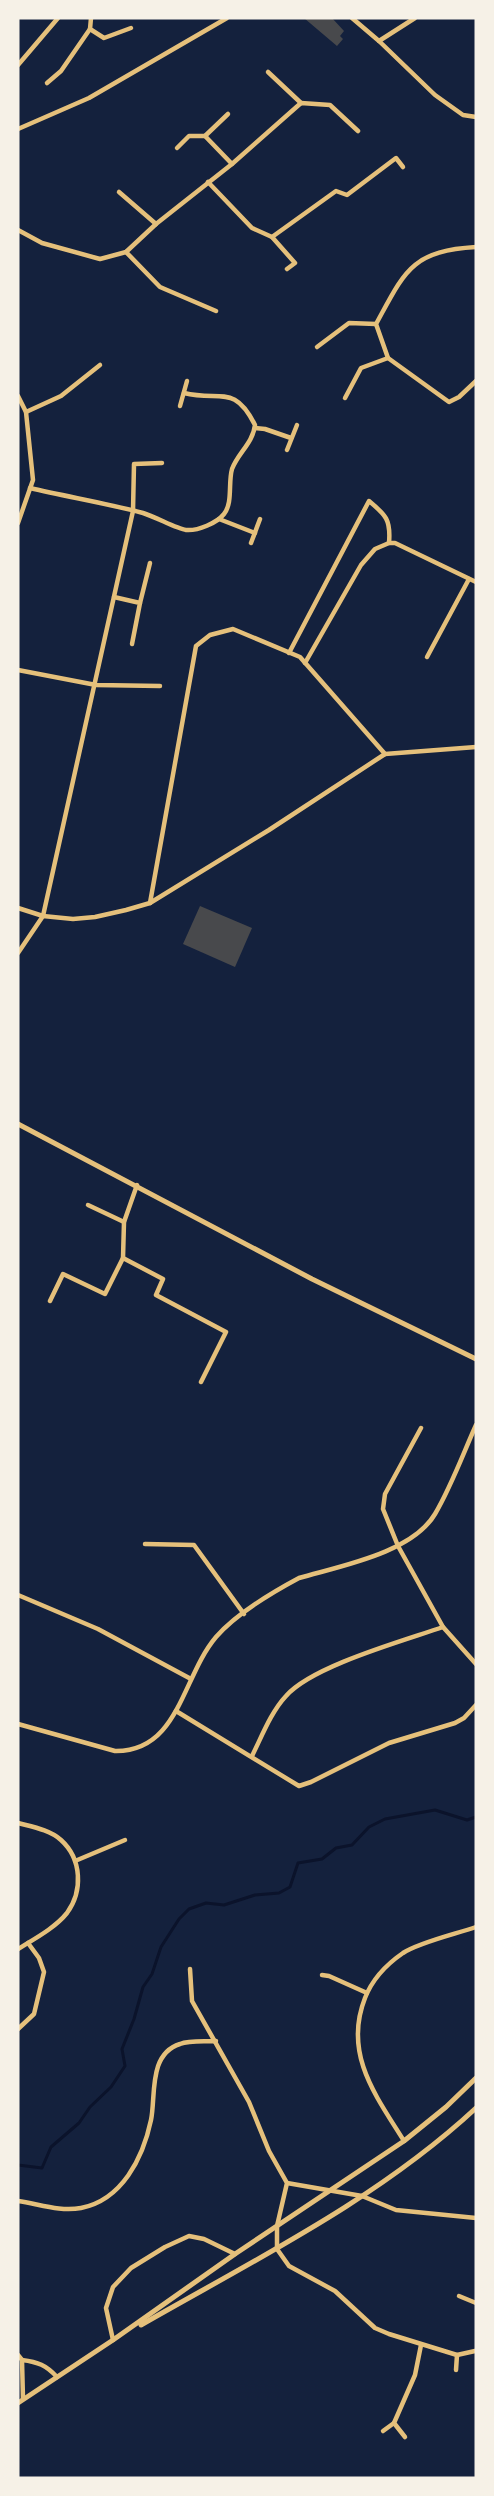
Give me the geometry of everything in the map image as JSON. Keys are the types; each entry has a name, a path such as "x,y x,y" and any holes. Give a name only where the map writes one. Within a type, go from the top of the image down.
{"street":[{"path":"18,65 58,18"},
{"path":"47,83 61,71 90,29 91,18"},
{"path":"18,129 88,98 227,18"},
{"path":"352,18 435,94 463,115 476,117"},
{"path":"379,41 415,18"},
{"path":"90,29 104,38 131,28"},
{"path":"268,72 301,103 330,105 358,131"},
{"path":"18,230 42,243 100,259 126,252 156,224 232,164 301,103"},
{"path":"177,148 189,136 205,136 228,114"},
{"path":"205,136 232,164"},
{"path":"272,237 336,191 346,195 396,158 403,167"},
{"path":"208,182 252,228 272,237 295,263 287,269"},
{"path":"119,192 156,224"},
{"path":"476,247 448,249 424,257 404,276 376,324 388,358 449,402 459,398 476,381"},
{"path":"126,252 160,287 216,311"},
{"path":"317,347 349,323 376,324"},
{"path":"345,398 361,368 388,358"},
{"path":"26,412 61,396 100,365"},
{"path":"180,406 188,381"},
{"path":"30,488 163,519 184,530 196,529 219,519 225,514 228,504 232,470 251,440 255,428 246,408 232,398 223,395 198,397 183,393"},
{"path":"18,396 26,412 33,480 18,523"},
{"path":"286,450 297,425"},
{"path":"255,428 291,438"},
{"path":"18,953 43,916 133,511 134,464 162,463"},
{"path":"289,652 369,501 386,514 390,530 389,543"},
{"path":"219,519 255,532"},
{"path":"251,543 260,519"},
{"path":"305,663 361,565 375,549 395,543 476,582"},
{"path":"132,644 150,563"},
{"path":"427,657 469,579"},
{"path":"114,597 140,603"},
{"path":"150,903 196,646 210,635 233,629 300,657 385,754"},
{"path":"18,670 96,685 160,686"},
{"path":"18,908 43,916 73,919 95,917 150,903 269,830 385,754 476,747"},
{"path":"18,1124 330,1288 476,1359"},
{"path":"50,1301 63,1274 105,1294 123,1258 124,1222 137,1185"},
{"path":"88,1205 124,1222"},
{"path":"123,1258 163,1279 156,1295 226,1332 201,1382"},
{"path":"18,1724 104,1749 131,1751 155,1739 165,1729 176,1711 191,1678 216,1638 244,1614 299,1578 398,1546 417,1533 434,1515 476,1425"},
{"path":"421,1428 385,1494 383,1509 398,1546 442,1627 476,1664"},
{"path":"145,1544 194,1545 244,1614"},
{"path":"18,1594 98,1629 191,1678"},
{"path":"252,1756 278,1707 285,1697 302,1682 325,1670 442,1627"},
{"path":"176,1711 298,1786 389,1743 455,1723 464,1718 476,1705"},
{"path":"18,1823 51,1833 62,1840 75,1861 79,1880 77,1896 66,1914 18,1949"},
{"path":"75,1861 125,1840"},
{"path":"404,2141 373,2091 361,2062 357,2027 367,1993 389,1964 405,1952 476,1927"},
{"path":"18,2029 34,2014 44,1972 39,1958 28,1943"},
{"path":"190,1970 192,2001 249,2102 269,2151 287,2183 277,2226 277,2249 289,2265 335,2291 375,2328 457,2355 475,2351"},
{"path":"322,1975 367,1993"},
{"path":"18,2201 62,2209 83,2208 103,2200 118,2189 130,2174 143,2148 151,2120 155,2077 159,2064 168,2052 179,2044 216,2041"},
{"path":"20,2401 404,2141 446,2107 476,2078"},
{"path":"113,2340 277,2249 362,2196 444,2138 476,2108"},
{"path":"287,2183 362,2196 396,2210 476,2217"},
{"path":"113,2340 106,2308 113,2288 130,2268 189,2236 204,2239 235,2254"},
{"path":"459,2296 476,2303"},
{"path":"383,2431 394,2424 415,2375 421,2344"},
{"path":"456,2370 457,2355"},
{"path":"20,2401 20,2358 39,2362 57,2376"},
{"path":"394,2424 405,2437"}],"building":[{"path":"304,18 332,18 344,31 340,36 343,39 337,46"},
{"path":"200,906 252,928 235,967 183,944"}],"waterway":[{"path":"18,2165 42,2168 51,2147 79,2123 90,2107 111,2087 125,2066 122,2049 143,1987 152,1974 161,1947 179,1919 189,1909 206,1903 224,1905 255,1895 279,1893 290,1887 298,1863 322,1859 336,1848 352,1845 369,1827 385,1819 435,1810 467,1820 476,1817"}]}
